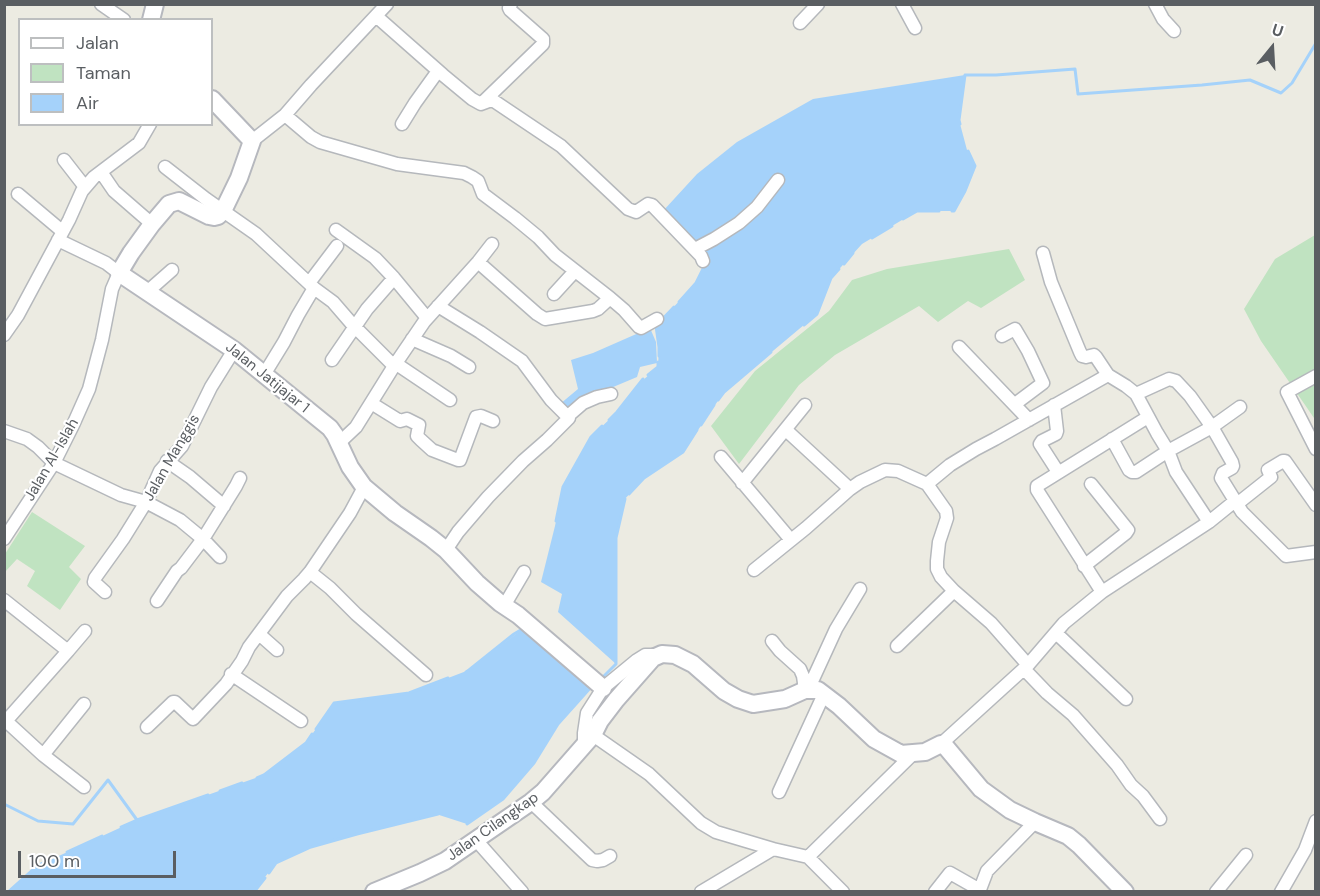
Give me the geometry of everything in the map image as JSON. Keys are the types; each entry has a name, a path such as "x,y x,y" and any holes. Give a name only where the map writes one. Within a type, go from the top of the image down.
{"street":[{"path":"101,4 121,18"},
{"path":"18,194 60,235 119,273 152,224 169,204 175,201 184,202 216,217 223,211 252,141 285,115 310,85 387,4"},
{"path":"481,104 543,44 543,39 510,10 511,4"},
{"path":"800,23 818,4"},
{"path":"902,4 915,28"},
{"path":"1155,4 1163,19 1174,31"},
{"path":"376,16 438,71 481,104"},
{"path":"402,124 438,71"},
{"path":"213,100 252,141"},
{"path":"481,104 494,101 561,146 628,209 636,212 650,203 696,249 703,261"},
{"path":"285,115 320,142 398,164 464,173 472,177 478,182 483,194 610,298 640,328 657,320"},
{"path":"4,335 18,315 82,191 94,177 139,143 149,126"},
{"path":"64,160 85,187"},
{"path":"165,167 256,234 311,286 333,302 394,365 450,400"},
{"path":"101,172 114,191 152,224"},
{"path":"696,249 739,223 757,207 778,180"},
{"path":"336,230 368,252 428,318"},
{"path":"339,442 356,427 394,365 428,318 492,244"},
{"path":"265,373 284,342 311,286 337,246"},
{"path":"1043,253 1051,282 1082,356 1094,355 1108,375 1136,394 1168,451 1176,472 1209,522"},
{"path":"478,262 545,319 593,311 610,298"},
{"path":"147,292 172,270"},
{"path":"554,294 576,271"},
{"name":"Jalan Jatijajar 1","path":"119,273 234,350 330,428 350,467 364,487 446,550 477,583 598,684"},
{"name":"Jalan Al-Islah","path":"4,539 54,463 89,389 112,289 119,273"},
{"path":"332,360 354,326 394,278"},
{"path":"438,306 522,362 551,400 568,416"},
{"path":"1002,336 1015,329 1042,383 1015,404"},
{"path":"412,339 446,353 469,367"},
{"path":"959,347 1029,420"},
{"name":"Jalan Manggis","path":"105,592 94,582 95,578 146,502 160,471 182,446 211,387 234,350"},
{"path":"927,484 960,458 1108,375"},
{"path":"1316,376 1287,392 1316,449"},
{"path":"1136,394 1169,379 1173,380 1190,396 1212,427 1233,464 1232,468 1223,473 1221,478 1242,512 1286,556 1316,552"},
{"path":"446,550 488,497 568,420 568,416 583,404 611,393"},
{"path":"371,403 399,421 407,419 419,425 417,435 420,440 432,450 458,460 460,460 476,417 481,416 493,421"},
{"path":"742,483 805,405"},
{"path":"1054,405 1058,431 1040,444 1058,472"},
{"path":"1112,439 1129,470 1134,473 1212,427 1240,407"},
{"path":"1102,592 1037,489 1039,484 1148,417"},
{"path":"4,430 27,439 54,463 122,495 146,502 180,520 220,557"},
{"path":"786,430 850,489"},
{"path":"721,457 791,540"},
{"path":"772,641 800,669 813,691 874,739 901,754 925,752 941,744 1026,667 1064,623 1102,592 1236,503 1271,477 1269,470 1283,460 1316,505"},
{"path":"168,461 224,506"},
{"path":"754,570 850,489 885,470 892,470 927,484 947,514 939,542 937,569 941,577 991,623 1047,693 1073,715 1160,819"},
{"path":"157,601 177,571 203,539 240,478"},
{"path":"1084,566 1128,530 1091,484"},
{"path":"147,727 175,702 193,719 226,684 249,647 287,596 310,572 364,487"},
{"path":"310,572 426,675"},
{"path":"504,606 524,572"},
{"path":"778,792 836,629 860,589"},
{"path":"897,646 954,591"},
{"path":"4,600 68,651"},
{"path":"84,787 5,722 85,631"},
{"path":"1056,633 1126,699"},
{"path":"259,634 277,650"},
{"name":"Jalan Cilangkap","path":"374,891 400,887 445,861 531,802 543,792 588,741 616,700 659,654"},
{"path":"813,691 753,704 724,691 693,664 675,655 645,655 598,684 587,713 584,733 588,741 649,774 701,823 716,832 808,857 843,891"},
{"path":"231,674 301,721"},
{"path":"43,755 84,704"},
{"path":"941,744 981,789 1010,810 1068,836 1125,891"},
{"path":"808,857 915,752"},
{"path":"531,802 592,860 603,860 610,856"},
{"path":"1281,891 1305,849 1316,821"},
{"path":"934,891 949,873 980,891 987,871 1035,822"},
{"path":"476,840 522,891"},
{"path":"701,891 715,888 773,849"},
{"path":"1216,891 1246,855"}],"green space":[{"path":"1315,235 1314,418 1261,341 1244,309 1275,259"},
{"path":"1009,249 1025,280 981,308 968,301 938,322 919,306 835,355 799,385 739,464 711,426 755,371 829,311 852,280 887,269"},
{"path":"32,512 85,546 69,567 81,579 60,610 27,586 35,571 17,559 5,572 5,554"}],"water":[{"path":"965,75 959,120 967,150 975,166 954,211 917,211 862,244 831,278 817,314 724,392 683,452 644,478 624,500 616,538 616,664 558,612 562,594 541,582 563,487 591,437 617,412 642,381 658,367 659,347 656,326 696,283 707,260 663,211 697,174 737,142 813,99"},
{"path":"650,328 656,342 657,363 640,367 637,377 587,398 569,413 560,404 578,389 571,360"},
{"path":"524,628 592,686 558,724 534,763 503,799 467,824 436,814 311,847 276,863 254,891 8,892 37,866 137,820 264,775 306,743 334,703 409,693 469,670"}],"waterway":[{"path":"960,124 965,75 1075,69 1078,94 1250,80 1281,93 1292,83 1316,43"},
{"path":"952,211 965,191 975,166 968,151"},
{"path":"903,219 917,211 939,211"},
{"path":"872,238 892,226"},
{"path":"844,264 853,253"},
{"path":"679,302 696,283 703,269"},
{"path":"804,325 817,314 831,278 839,269"},
{"path":"659,356 656,326 674,307"},
{"path":"718,400 724,392 771,352"},
{"path":"648,375 658,367 658,362"},
{"path":"609,420 643,379"},
{"path":"701,425 714,405"},
{"path":"556,521 563,487 591,437 602,426"},
{"path":"629,494 644,478 683,452 697,430"},
{"path":"602,678 616,664 616,538 625,499"},
{"path":"466,672 525,628"},
{"path":"316,729 334,703 409,693 448,678"},
{"path":"467,824 503,799 534,763 558,724 592,686"},
{"path":"257,778 306,743 312,734"},
{"path":"4,804 38,821 73,824 108,780 137,820"},
{"path":"220,791 242,783"},
{"path":"121,827 208,795"},
{"path":"269,873 276,863 311,847 438,814"},
{"path":"67,852 102,836"},
{"path":"8,892 37,866 47,861"},
{"path":"254,892 265,878"}]}
